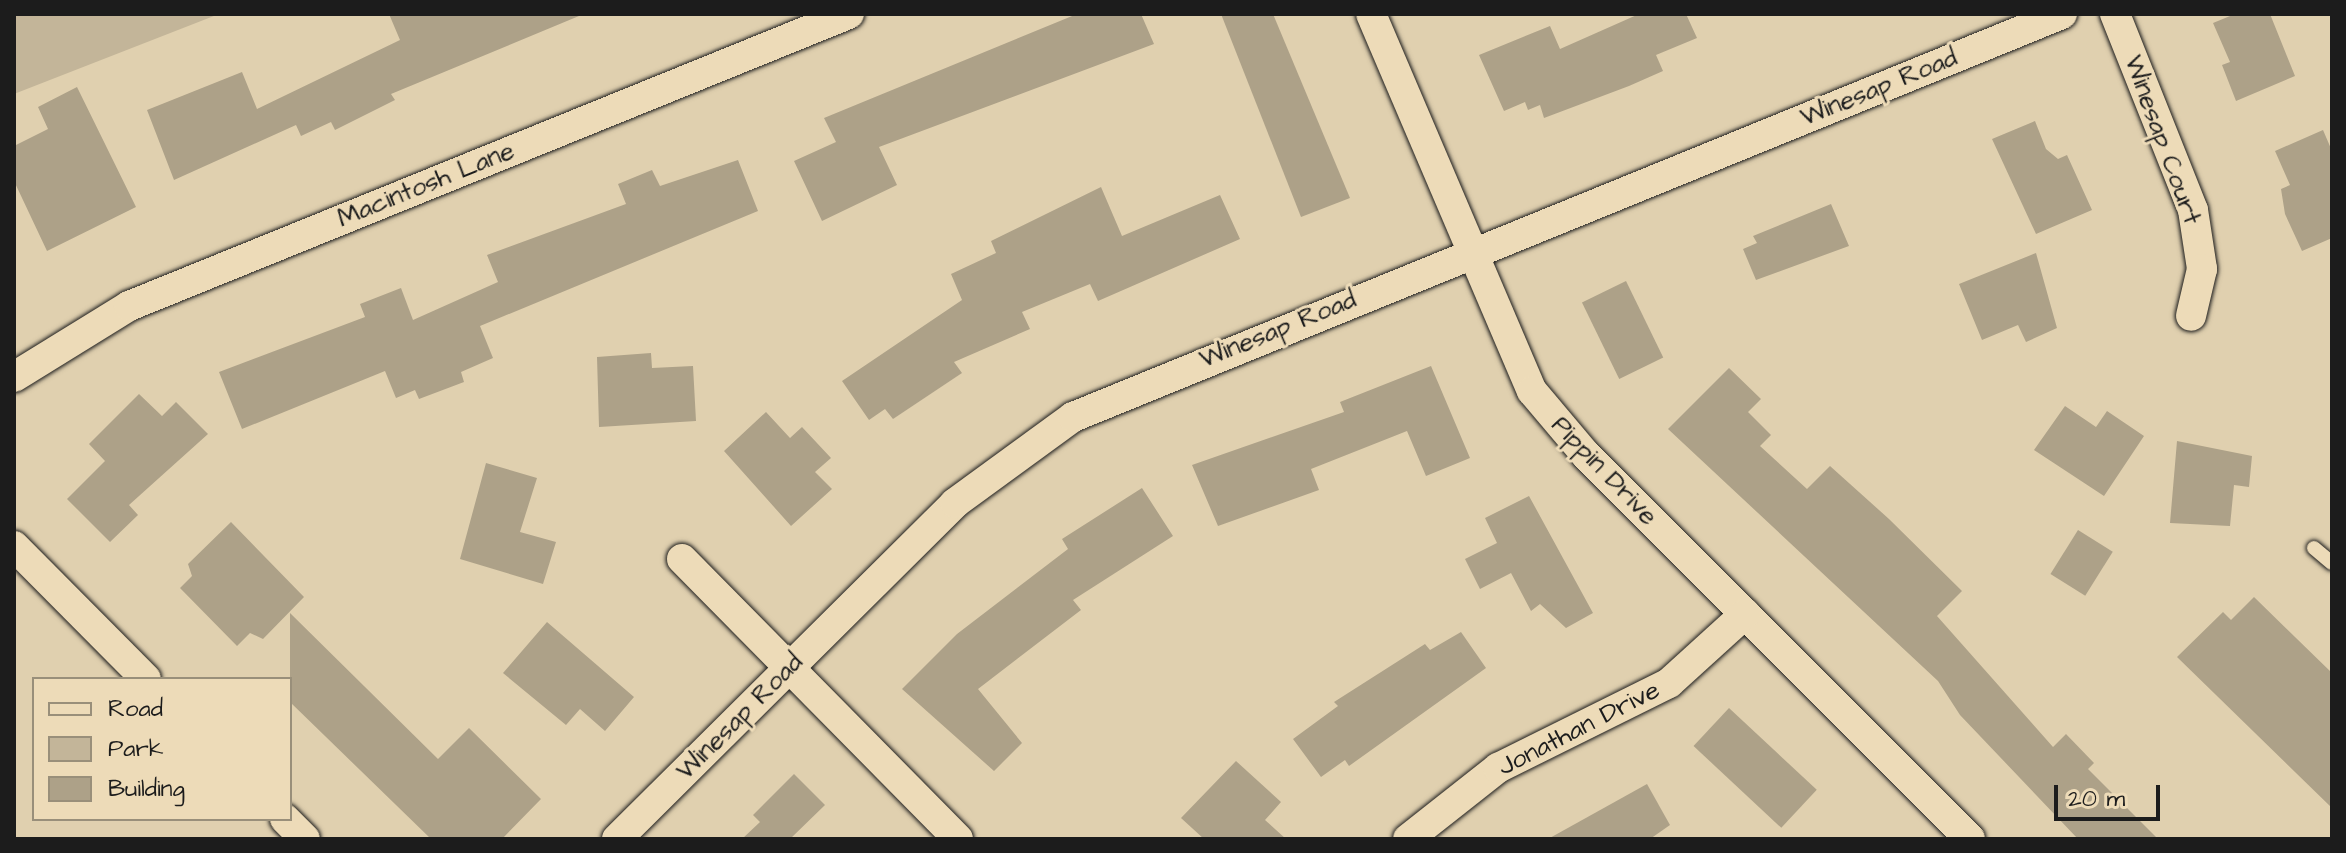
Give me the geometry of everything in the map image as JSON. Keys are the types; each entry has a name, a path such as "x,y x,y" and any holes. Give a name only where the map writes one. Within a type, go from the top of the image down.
{"street":[{"name":"Macintosh Lane","path":"14,377 129,306 849,14"},
{"name":"Pippin Drive","path":"1371,14 1513,359 1548,412 1970,839"},
{"name":"Winesap Road","path":"617,839 955,503 1073,417 1471,252 2062,14"},
{"name":"Winesap Court","path":"2115,14 2193,210 2202,269 2191,316"},
{"path":"14,546 144,677"},
{"path":"682,559 787,670 958,839"},
{"name":"Jonathan Drive","path":"1408,839 1498,768 1669,683 1745,614"},
{"path":"287,821 305,839"}],"lane":[{"path":"2314,548 2332,563"}],"green space":[{"path":"14,14 219,14 14,94"}],"building":[{"path":"389,14 579,16 391,94 395,100 335,130 331,122 301,136 296,125 174,180 147,110 242,72 257,109 400,40"},
{"path":"1077,14 1141,14 1154,44 879,147 897,185 822,221 794,161 836,142 824,118"},
{"path":"1221,14 1273,14 1350,198 1301,217"},
{"path":"1639,14 1686,14 1697,38 1656,55 1663,71 1629,86 1544,118 1540,105 1528,110 1525,102 1504,111 1479,55 1550,26 1560,49"},
{"path":"2235,14 2270,14 2295,76 2236,101 2222,65 2230,62 2213,23"},
{"path":"77,87 136,207 47,251 14,181 14,146 48,129 38,107"},
{"path":"2035,121 2046,149 2058,159 2067,155 2092,210 2036,234 1992,139"},
{"path":"2323,130 2332,151 2332,238 2302,251 2285,214 2281,189 2290,185 2275,151"},
{"path":"738,160 758,211 480,326 493,358 461,372 464,382 419,399 415,390 396,398 385,371 242,429 219,372 365,317 360,304 401,288 413,320 498,282 487,255 626,204 618,184 652,170 660,186"},
{"path":"1101,187 1122,236 1220,195 1240,239 1098,301 1090,284 1022,312 1030,329 954,362 962,373 893,419 885,409 869,420 842,381 962,300 951,274 996,253 991,241"},
{"path":"1831,204 1849,246 1756,280 1743,249 1757,243 1753,236"},
{"path":"2036,253 2057,328 2026,342 2018,325 1982,340 1959,284"},
{"path":"1626,281 1663,357 1619,379 1582,302"},
{"path":"651,353 652,368 693,366 696,421 599,427 597,357"},
{"path":"1431,366 1470,458 1426,476 1407,431 1311,469 1319,490 1218,526 1192,465 1344,412 1340,402"},
{"path":"1729,368 1761,399 1748,412 1771,435 1760,446 1807,489 1830,466 1962,591 1937,616 2053,747 2066,734 2094,763 2088,769 2158,839 2078,839 1960,715 1938,681 1668,429"},
{"path":"139,394 162,416 176,402 208,434 129,505 138,515 110,542 67,499 105,461 89,444"},
{"path":"2065,406 2096,427 2107,411 2144,436 2104,496 2034,450"},
{"path":"766,412 790,438 802,427 831,458 815,472 832,489 791,526 724,451"},
{"path":"2177,441 2252,456 2249,487 2234,485 2230,526 2170,523"},
{"path":"486,463 537,478 520,532 556,542 543,584 460,559"},
{"path":"1142,488 1173,536 1073,600 1081,610 978,689 1022,743 994,771 902,689 957,634 1068,549 1062,539"},
{"path":"1529,496 1593,613 1566,628 1540,604 1531,611 1511,573 1480,589 1465,559 1497,543 1485,518"},
{"path":"231,522 304,597 263,639 250,633 237,646 180,588 192,576 188,564"},
{"path":"2078,530 2113,552 2085,596 2050,574"},
{"path":"2254,597 2332,673 2332,808 2177,657 2223,612 2231,620"},
{"path":"290,613 438,759 469,728 541,799 502,839 431,839 292,704"},
{"path":"547,622 634,697 605,731 580,709 566,725 503,673"},
{"path":"1461,632 1486,668 1349,766 1345,760 1321,777 1293,739 1338,706 1334,702 1425,644 1430,650"},
{"path":"1729,708 1817,790 1781,828 1694,746"},
{"path":"1236,761 1281,802 1265,820 1286,839 1204,839 1181,818"},
{"path":"794,774 825,805 790,839 742,839 760,822 753,815"},
{"path":"1647,784 1670,825 1650,839 1548,839"}]}
